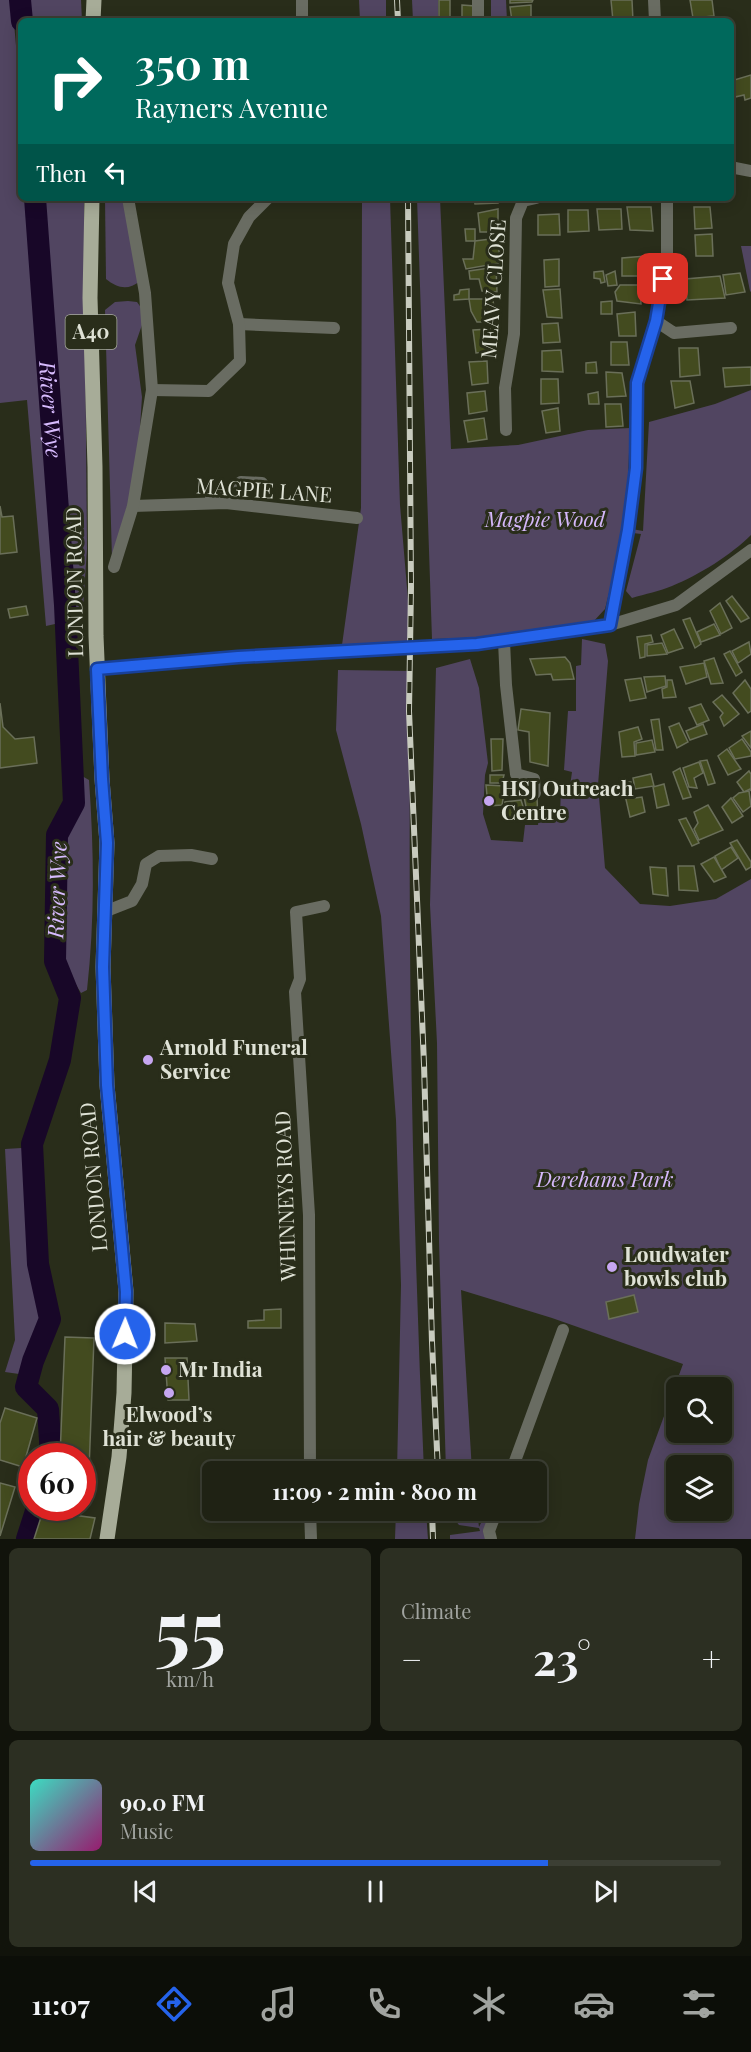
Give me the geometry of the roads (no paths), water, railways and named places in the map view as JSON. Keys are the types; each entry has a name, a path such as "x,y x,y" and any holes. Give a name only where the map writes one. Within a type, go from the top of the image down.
{"main road":[{"path":"93,18 94,0"},
{"name":"LONDON ROAD","path":"92,201 90,298 95,467 97,669 107,843 103,967 107,1085 126,1292 124,1393 119,1457 107,1539"}],"street":[{"path":"302,0 302,18"},
{"path":"478,0 478,18"},
{"path":"654,0 655,18"},
{"path":"734,168 751,171"},
{"name":"LONDON ROAD","path":"114,567 134,502 152,390 145,292 129,201"},
{"path":"152,390 209,391 240,361 239,324 228,283 234,244 249,217 265,201"},
{"name":"MEAVY CLOSE","path":"506,430 505,388 514,334 516,219 522,201"},
{"path":"610,625 628,530 636,468 637,383 656,321 667,258 668,201"},
{"path":"656,321 674,333 731,328"},
{"path":"239,324 334,328"},
{"path":"134,502 222,497 241,482 262,483"},
{"name":"MAGPIE LANE","path":"134,502 226,504 357,518"},
{"path":"97,669 238,657 504,641 610,625 676,605 751,550"},
{"path":"504,641 506,685 516,774 534,779 535,793"},
{"path":"104,912 132,902 142,884 146,864 159,856 191,855 212,859"},
{"name":"WHINNEYS ROAD","path":"310,1461 309,1215 295,992 300,978 296,912 324,906"},
{"path":"515,1461 563,1330"},
{"path":"310,1521 310,1539"},
{"path":"491,1539 489,1531 493,1521"}],"waterway":[{"name":"River Wye","path":"20,0 22,18"},
{"name":"River Wye","path":"35,201 65,605 74,803 57,835 55,961 70,998 60,1060 32,1144 38,1264 50,1319 33,1361 26,1387 48,1409 50,1443"},
{"name":"River Wye","path":"27,1539 33,1521"}],"railway":[{"path":"397,0 398,18"},
{"path":"408,201 411,587 409,711 437,1461"},
{"path":"432,1521 433,1539"}],"place":[{"name":"HSJ Outreach Centre","path":"489,801"},
{"name":"Arnold Funeral Service","path":"148,1060"},
{"name":"Loudwater bowls club","path":"612,1267"},
{"name":"Mr India","path":"166,1370"},
{"name":"Elwood’s hair & beauty","path":"169,1393"}],"park label":[{"name":"Magpie Wood","path":"545,520"},
{"name":"Derehams Park","path":"605,1180"}]}
